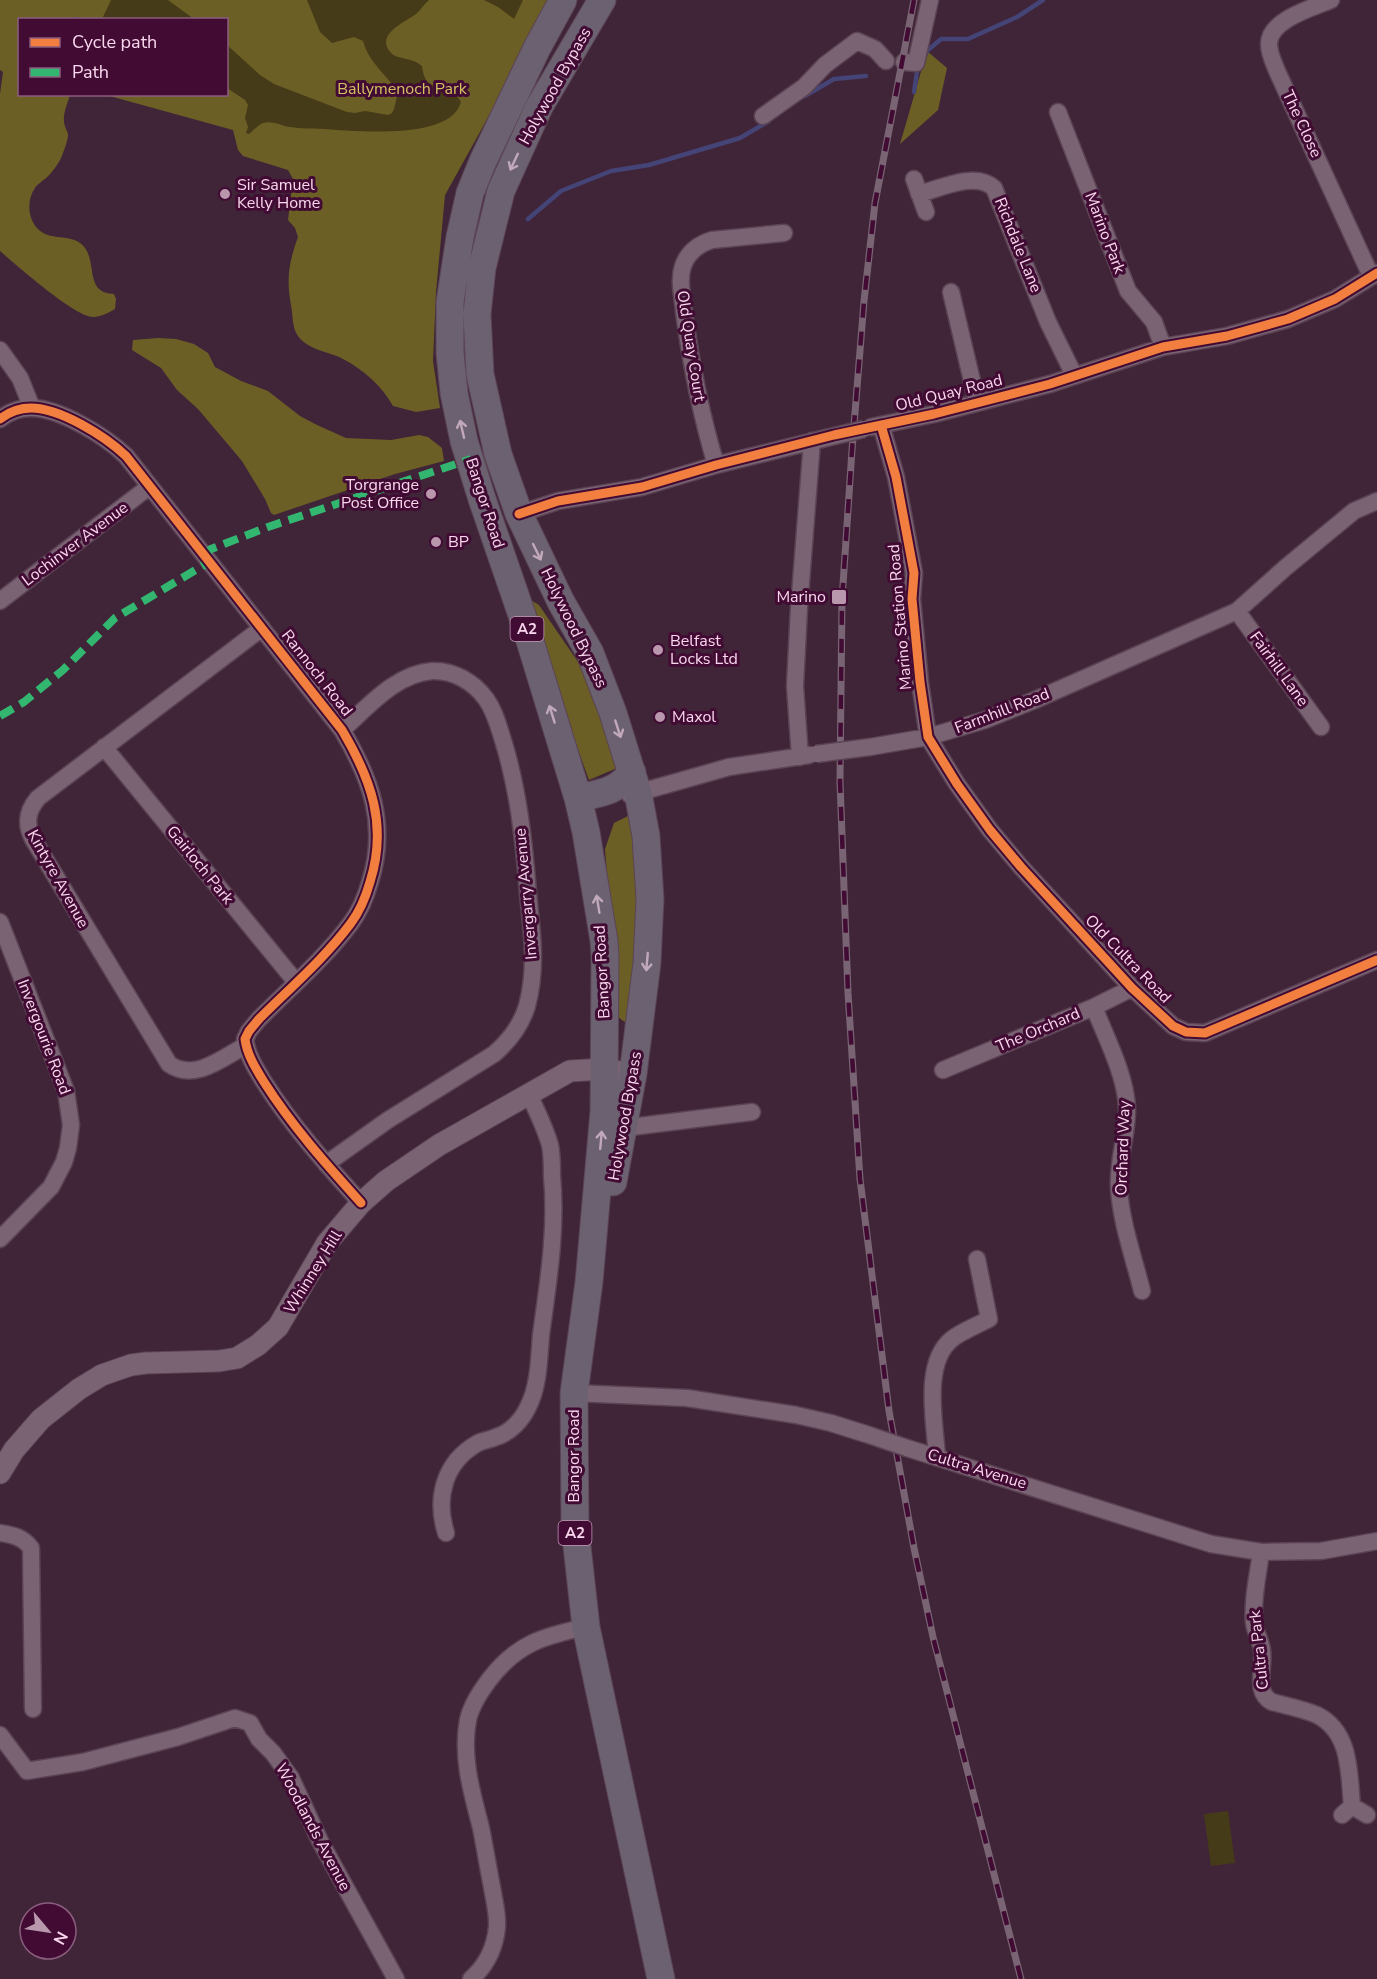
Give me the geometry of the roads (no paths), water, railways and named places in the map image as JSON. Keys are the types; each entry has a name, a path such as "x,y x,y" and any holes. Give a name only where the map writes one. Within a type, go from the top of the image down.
{"highway":[{"name":"Bangor Road","path":"563,0 537,48 470,193 460,237 450,302 450,353 454,393 464,441 523,618 579,804 586,832 605,956 617,1075 604,1110 589,1282 574,1393 575,1528 586,1627 661,1979"},
{"name":"Holywood Bypass","path":"589,1282 610,1198 623,1128 617,1075 638,1033 647,963 650,899 646,836 635,782 613,713 590,653 561,602 519,514 498,454 480,374 477,314 482,268 501,191 535,118 602,0"},
{"path":"460,237 488,242"},
{"path":"579,804 624,783 635,782"}],"street":[{"path":"904,62 916,63 930,0"},
{"name":"The Close","path":"1331,0 1279,25 1272,33 1269,51 1374,274"},
{"path":"763,116 804,87 825,65 857,41 875,50 886,61"},
{"name":"Marino Park","path":"1058,112 1128,291 1154,322 1163,347"},
{"name":"Richdale Lane","path":"926,212 917,187 974,179 986,181 994,188 1048,322 1074,375"},
{"name":"Old Quay Court","path":"716,465 703,423 688,341 681,284 682,268 693,250 705,242 784,233"},
{"name":"Old Quay Road","path":"519,514 558,501 642,487 716,465 819,439 934,414 1050,384 1163,347 1227,336 1288,319 1335,298 1374,274"},
{"path":"951,292 977,402"},
{"path":"0,350 21,378 32,408 15,411 0,418"},
{"name":"Rannoch Road","path":"32,408 73,421 107,441 126,456 342,730 363,768 378,820 377,856 368,890 351,922 249,1031 245,1039 246,1045"},
{"name":"Marino Station Road","path":"882,425 896,477 914,573 912,599 928,738"},
{"path":"808,756 795,686 799,608 819,439"},
{"name":"Lochinver Avenue","path":"0,601 150,486"},
{"name":"Farmhill Road","path":"635,782 928,738 985,720 1237,611 1285,568 1354,512 1377,501"},
{"name":"Fairhill Lane","path":"1237,611 1321,727"},
{"name":"Kintyre Avenue","path":"246,1045 196,1070 182,1071 169,1064 30,833 28,816 38,798 262,628"},
{"name":"Invergarry Avenue","path":"326,1164 388,1120 503,1047 523,1018 530,992 533,959 526,869 515,788 497,723 488,701 481,692 465,679 445,672 434,671 414,675 385,692 342,730"},
{"name":"Old Cultra Road","path":"928,738 990,830 1021,867 1132,988 1173,1026 1186,1032 1205,1033 1377,960"},
{"name":"Gairloch Park","path":"104,747 296,982"},
{"name":"Invergourie Road","path":"0,922 66,1091 71,1125 64,1162 51,1187 0,1239"},
{"name":"The Orchard","path":"943,1070 1094,1007 1132,988"},
{"name":"Orchard Way","path":"1094,1007 1126,1095 1126,1120 1119,1186 1121,1207 1142,1291"},
{"path":"246,1045 254,1065 276,1102 361,1203"},
{"name":"Whinney Hill","path":"0,1473 14,1450 41,1419 79,1389 102,1375 124,1367 146,1363 219,1361 237,1358 258,1345 278,1328 327,1242 361,1203 386,1181 439,1144 570,1071 617,1075"},
{"path":"446,1533 442,1522 441,1498 442,1488 452,1468 472,1447 497,1437 514,1425 527,1409 534,1389 550,1269 555,1206 550,1145 529,1094"},
{"path":"623,1128 752,1112"},
{"path":"938,1456 932,1385 936,1361 951,1340 989,1319 977,1259"},
{"name":"Cultra Avenue","path":"574,1393 687,1398 796,1415 831,1423 1211,1544 1260,1552 1321,1551 1377,1541"},
{"path":"0,1533 17,1536 26,1541 31,1548 33,1710"},
{"name":"Cultra Park","path":"1260,1552 1254,1625 1262,1650 1262,1691 1272,1702 1316,1714 1337,1732 1347,1756 1347,1810 1367,1815"},
{"path":"471,1979 486,1964 491,1954 497,1927 487,1856 467,1768 468,1718 483,1688 505,1662 519,1651 549,1635 586,1627"},
{"name":"Woodlands Avenue","path":"0,1736 27,1771 83,1761 178,1737 235,1719 250,1723 258,1738 273,1753 291,1778 320,1841 396,1979"}],"waterway":[{"path":"924,58 927,51 941,39 968,39 1017,17 1043,0"},
{"path":"914,92 920,66"},
{"path":"805,96 834,79 866,76"},
{"path":"528,219 561,191 611,171 649,165 740,138 769,121"}],"railway":[{"path":"914,0 875,203 864,301 842,600 840,782 848,993 860,1179 889,1411 933,1637 1021,1979"}],"place":[{"name":"Sir Samuel Kelly Home","path":"225,194"},
{"name":"Torgrange Post Office","path":"431,494"},
{"name":"BP","path":"436,542"},
{"name":"Marino","path":"839,597"},
{"name":"Belfast Locks Ltd","path":"658,650"},
{"name":"Maxol","path":"660,717"}],"park label":[{"name":"Ballymenoch Park","path":"402,89"}]}
